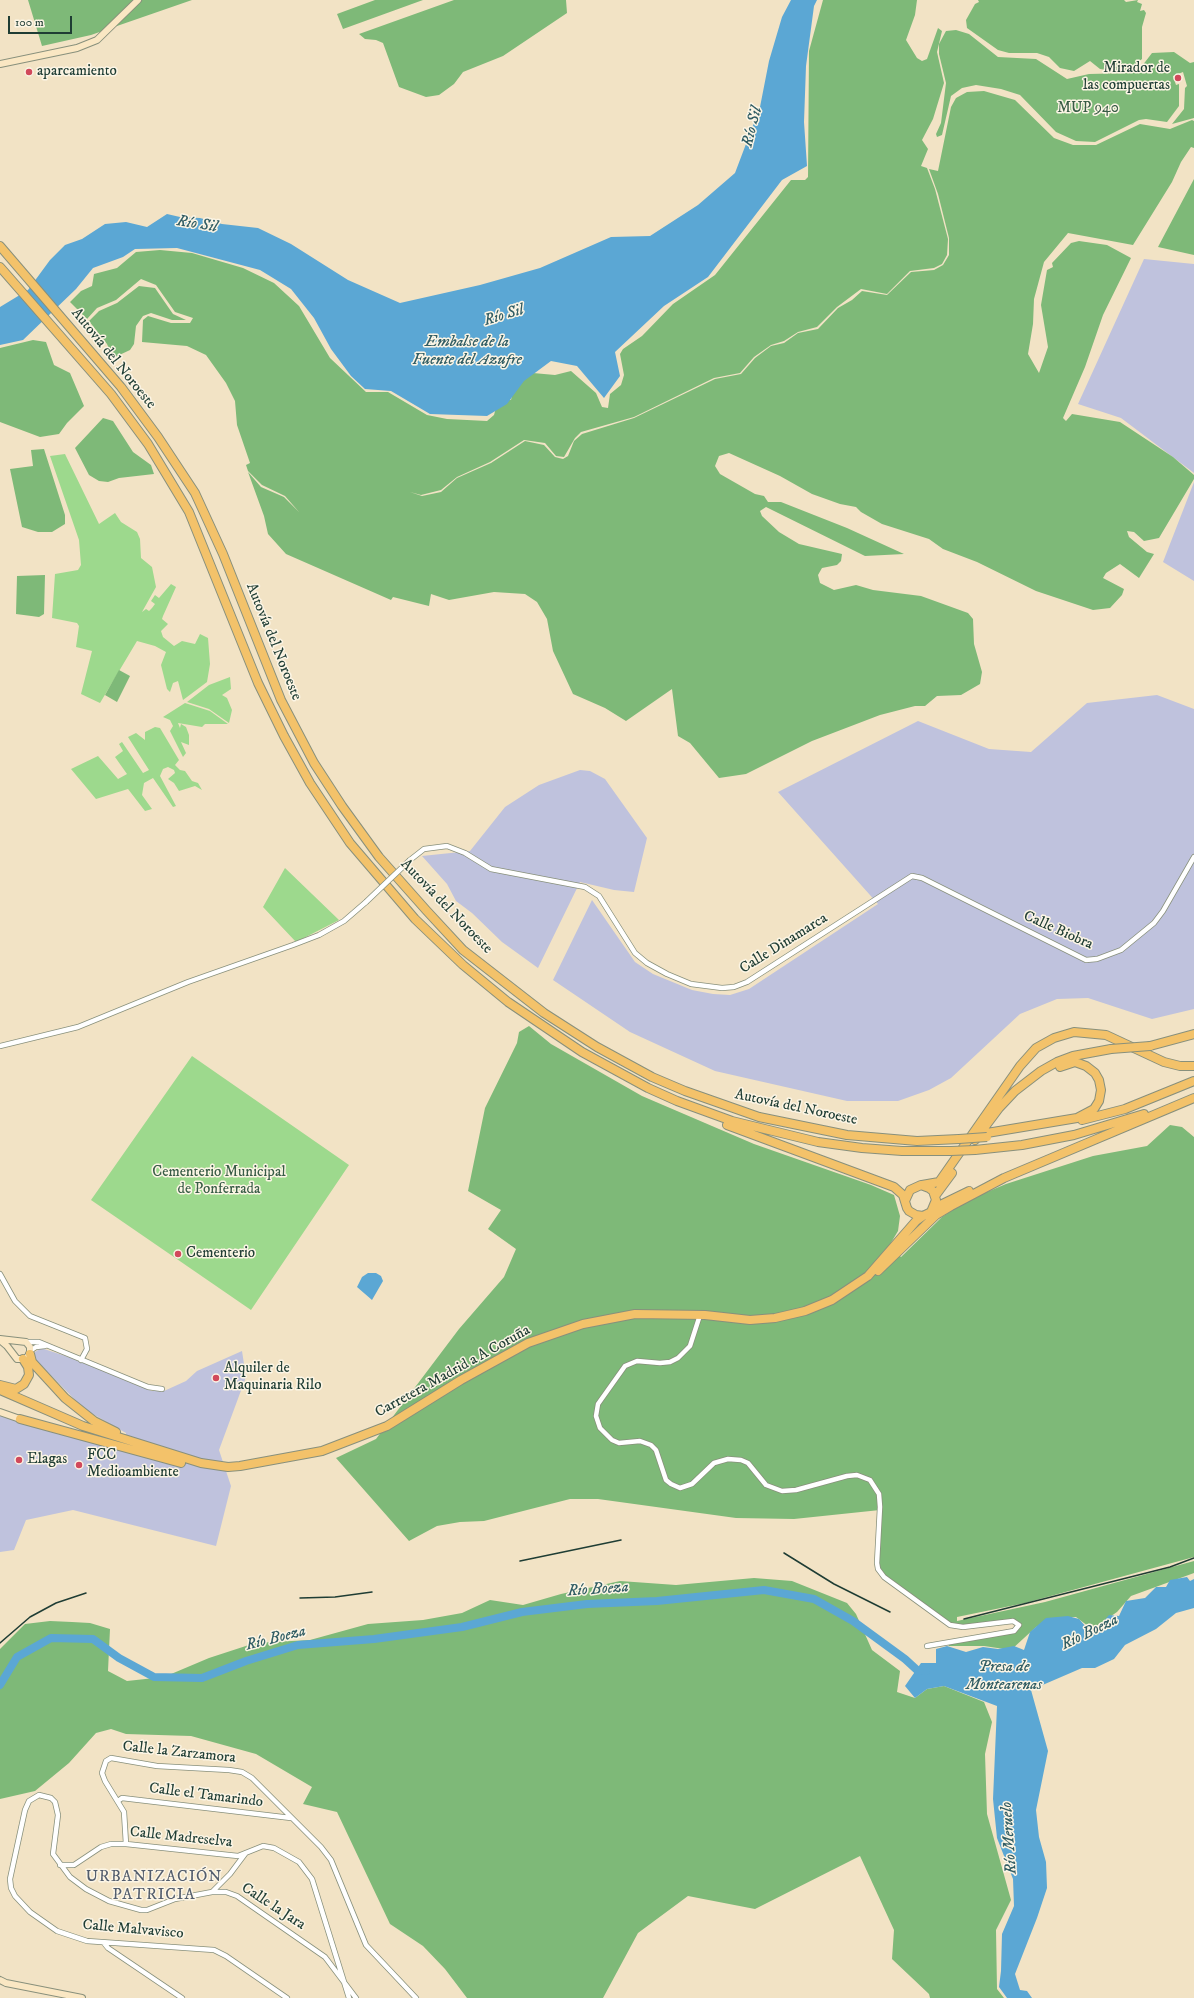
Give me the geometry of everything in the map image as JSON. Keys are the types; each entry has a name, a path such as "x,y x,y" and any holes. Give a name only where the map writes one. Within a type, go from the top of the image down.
{"highway":[{"name":"Autovía del Noroeste","path":"0,246 121,387 158,437 195,493 222,554 280,700 314,763 342,806 379,857 463,950 506,985 544,1013 597,1047 652,1077 718,1104 759,1117 847,1135 885,1139 917,1140 1037,1130 1125,1109 1194,1081"},
{"name":"Autovía del Noroeste","path":"0,267 111,394 148,444 189,512 261,690 284,736 310,783 350,843 415,919 463,965 508,1002 582,1052 648,1088 678,1101 732,1121 756,1128 818,1142 862,1148 902,1151 951,1151 1022,1145 1074,1135 1135,1118 1194,1094"},
{"path":"925,1187 939,1182 1020,1066 1036,1048 1054,1038 1074,1032 1106,1035 1164,1062 1180,1066 1194,1066"},
{"path":"934,1208 935,1196 999,1108 1015,1091 1032,1077 1057,1062 1089,1052 1150,1046 1194,1034"},
{"path":"582,1052 598,1065 630,1084 676,1104 894,1187 903,1195 906,1205 908,1225 904,1234"},
{"path":"987,1135 1081,1117 1096,1106 1101,1090 1099,1080 1095,1073 1086,1066 1075,1062 1044,1074 1015,1091"},
{"path":"952,1171 941,1183 910,1190 906,1205 912,1214 923,1216 928,1214 934,1208 964,1192 1004,1178 1194,1098"},
{"path":"868,1276 879,1271 888,1263 936,1215 1004,1178"},
{"path":"925,1187 935,1196"},
{"name":"Carretera Madrid a A Coruña","path":"0,1390 83,1426 201,1463 228,1466 251,1464 322,1451 387,1426 461,1380 528,1343 583,1324 635,1314 700,1315 750,1320 775,1318 805,1311 832,1300 868,1276 904,1234 923,1216"},
{"path":"30,1353 32,1362 79,1411 104,1427 176,1456"},
{"path":"0,1385 16,1389 24,1384 29,1375 28,1367 23,1360"},
{"path":"20,1419 192,1466 228,1466"}],"street":[{"path":"0,64 59,53 91,42 105,33 138,0"},
{"name":"Calle Dinamarca","path":"0,1046 78,1027 188,982 319,935 344,921 410,860 424,850 447,846 465,853 491,868 585,887 599,896 635,953 647,963 667,974 691,984 722,988 734,987 747,982 792,954 906,878 912,876 922,878"},
{"name":"Calle Biobra","path":"922,878 1046,941 1086,960 1091,960 1121,950 1154,923 1163,911 1194,857"},
{"path":"0,1274 16,1301 30,1316 84,1338 87,1349 81,1360"},
{"path":"700,1315 690,1346 678,1358 670,1362 660,1363 638,1361 625,1366 598,1404 596,1416 600,1428 612,1440 619,1443 640,1441 651,1445 656,1450 666,1480 676,1487 686,1487 692,1484 714,1463 736,1459 748,1463 766,1484 782,1491 796,1490 847,1476 857,1475 870,1480 879,1494 880,1507 877,1563 880,1572 884,1577 950,1625 963,1627 1013,1621 1019,1625 1014,1631 927,1646"},
{"path":"0,1340 11,1351 16,1359 23,1360 36,1347 47,1346"},
{"path":"0,1340 39,1342 148,1387 162,1389"},
{"path":"11,1351 12,1346 17,1341"},
{"path":"26,1342 30,1353"},
{"path":"0,1412 20,1419"},
{"name":"Calle la Zarzamora","path":"126,1844 126,1818 102,1773 106,1761 111,1758 157,1766 242,1772 252,1778 331,1860 366,1945 416,1998"},
{"name":"Calle Malvavisco","path":"86,1889 70,1877 53,1854 52,1848 58,1808 51,1798 39,1795 29,1801 25,1810 10,1879 11,1888 21,1904 58,1931 87,1941 214,1950 226,1956 287,1998"},
{"name":"Calle el Tamarindo","path":"118,1801 122,1798 291,1818"},
{"name":"Calle Madreselva","path":"60,1865 74,1865 101,1847 126,1844 238,1856 263,1846 274,1848 299,1862 306,1870 318,1895 349,1998"},
{"path":"212,1892 230,1874 245,1854"},
{"name":"Calle la Jara","path":"86,1889 109,1901 141,1910 147,1910 175,1899 212,1892 226,1892 246,1900 325,1957 356,1998"},
{"path":"104,1943 108,1948 182,1998"},
{"path":"0,1980 6,1983 82,1998"}],"shaded area":[{"path":"1144,259 1194,264 1194,473 1121,418 1078,404"},
{"path":"1194,482 1194,581 1163,562"},
{"path":"1157,695 1194,709 1194,1009 1152,1019 1088,998 1057,999 1020,1014 951,1078 929,1090 898,1101 847,1101 715,1071 630,1032 553,980 592,900 635,962 653,974 692,990 713,994 730,995 749,989 878,904 778,792 918,721 989,749 1031,752 1087,703"},
{"path":"580,770 590,771 605,779 647,838 634,892 614,890 580,882 538,968 502,942 472,913 456,901 447,884 422,856 470,851 505,807 539,785"},
{"path":"41,1348 84,1362 152,1391 164,1391 186,1381 197,1371 242,1351 246,1377 219,1450 231,1486 216,1546 73,1510 26,1520 14,1550 0,1552 0,1416 123,1451 126,1433 84,1409 34,1358 35,1352"}],"green space":[{"path":"28,0 192,0 91,35 42,46"},
{"path":"375,0 423,0 343,29 337,14"},
{"path":"454,0 566,0 567,13 503,56 463,72 454,84 439,95 426,97 399,87 383,43 376,40 365,39 359,34"},
{"path":"823,0 917,0 915,15 906,40 917,58 922,61 927,59 938,28 942,31 937,52 944,83 933,119 922,140 928,149 921,166 927,168 935,189 948,239 947,255 942,264 934,268 910,271 887,294 861,289 837,307 817,327 798,332 784,341 771,345 754,357 740,373 714,378 634,417 581,432 575,438 564,457 556,456 545,443 524,440 490,462 457,477 441,490 421,495 410,492 422,496 441,492 457,478 491,463 525,441 544,445 555,457 563,459 568,456 574,441 582,434 634,418 715,379 741,374 755,358 771,346 784,343 798,333 818,329 838,308 852,300 862,291 887,295 911,272 934,270 943,265 949,255 949,238 938,194 929,169 938,171 951,107 956,98 967,92 984,91 1015,100 1054,138 1073,145 1096,145 1140,124 1170,129 1192,120 1194,121 1194,148 1191,147 1181,162 1172,182 1133,245 1068,233 1044,262 1034,299 1033,324 1028,354 1039,373 1048,347 1041,305 1047,270 1053,267 1052,263 1071,243 1079,241 1107,245 1131,258 1103,315 1085,367 1063,418 1066,421 1072,414 1120,422 1173,457 1194,475 1194,479 1159,538 1144,541 1134,532 1127,531 1129,537 1147,552 1154,554 1139,578 1120,564 1106,573 1103,578 1124,589 1122,595 1110,608 1093,610 1036,591 977,562 943,549 929,539 882,524 861,512 856,507 840,504 812,494 780,476 729,453 719,456 715,466 720,474 755,494 764,496 768,502 781,502 847,528 904,554 865,556 766,507 760,511 762,516 779,532 799,544 842,554 841,561 837,565 822,568 818,575 820,583 834,590 856,585 873,590 921,596 968,613 973,619 974,644 982,672 980,684 961,695 937,696 925,706 915,706 880,715 812,741 746,774 719,778 690,743 678,736 672,689 626,721 605,708 573,694 553,651 547,619 537,602 525,594 494,592 449,600 431,594 429,606 393,597 391,600 286,554 268,534 264,516 248,472 261,487 284,497 299,512 285,496 262,485 248,471 246,465 250,463 237,425 235,401 226,383 206,355 187,346 142,342 143,320 148,316 171,323 190,323 193,318 175,312 156,285 141,279 116,300 97,308 87,319 70,302 81,291 92,286 94,274 117,268 136,252 160,250 192,253 243,268 274,283 299,306 330,358 366,392 388,392 427,415 447,419 487,421 494,415 499,397 511,400 514,387 533,373 555,375 571,371 596,393 602,407 608,408 610,394 621,385 624,375 620,354 623,349 642,336 673,304 715,275 791,180 805,180 808,177 809,51"},
{"path":"978,0 1124,0 1126,2 1138,0 1137,2 1142,4 1140,11 1144,10 1146,13 1142,27 1142,59 1128,70 1113,71 1100,69 1090,61 1074,71 1060,68 1049,57 1037,53 1009,53 998,50 967,28 966,20 975,4 979,2"},
{"name":"MUP 940","path":"956,30 969,34 998,57 1036,59 1067,79 1089,74 1129,73 1142,66 1152,53 1174,52 1190,63 1194,62 1194,118 1172,124 1184,109 1185,88 1187,86 1183,72 1173,76 1176,85 1179,84 1179,106 1167,122 1146,119 1139,120 1095,142 1076,141 1056,132 1020,95 1001,89 976,85 962,88 951,96 942,135 937,137 936,134 941,123 946,83 939,54 939,44 946,31"},
{"path":"1194,179 1194,255 1158,247"},
{"path":"139,286 155,288 173,314 186,320 172,320 151,313 143,316 136,326 134,344 130,350 113,358 107,344 89,321 99,311 117,303"},
{"path":"33,340 46,342 54,365 70,373 84,406 67,423 59,434 40,437 0,422 0,348"},
{"path":"103,418 113,421 133,452 151,465 154,474 119,478 108,482 99,481 89,475 75,448"},
{"path":"44,449 65,515 65,524 52,532 38,532 22,527 10,469 33,466 31,450"},
{"path":"65,454 99,524 115,513 121,522 137,532 140,539 141,558 152,567 156,587 142,612 146,609 149,611 155,604 151,601 155,595 159,598 171,584 176,587 162,619 168,624 161,631 163,637 174,646 182,641 195,644 200,634 208,638 210,664 207,682 183,700 178,681 173,683 170,692 167,689 161,665 166,652 155,646 137,641 100,703 81,694 92,651 76,647 79,626 77,623 52,618 55,574 78,570 81,565 79,540 50,456"},
{"path":"45,575 44,614 39,617 16,614 17,576"},
{"path":"119,670 130,676 117,702 105,695"},
{"path":"230,677 231,689 222,695 227,698 232,710 229,723 209,709 187,702 209,685"},
{"path":"185,703 210,711 228,724 205,724 202,727 178,723 180,728 181,724 186,727 189,735 189,745 181,742 186,753 183,757 170,731 173,726 170,720 163,717"},
{"path":"155,727 160,728 179,760 175,765 180,770 185,771 192,781 198,783 202,790 195,786 179,791 174,783 168,779 175,773 174,770 168,767 163,769 160,776 176,806 173,807 153,778 144,783 142,795 152,809 145,811 128,789 96,799 71,769 98,756 118,779 127,774 115,757 123,751 119,744 122,742 143,773 149,770 128,737 136,733 145,740 145,732"},
{"path":"285,868 339,920 296,942 263,907"},
{"path":"529,1026 551,1044 642,1096 754,1144 871,1185 894,1195 900,1216 898,1231 889,1246 901,1257 942,1217 966,1201 1006,1184 1093,1156 1147,1146 1170,1125 1182,1127 1194,1137 1194,1557 1025,1603 957,1617 957,1621 1045,1602 1194,1561 1194,1573 1131,1596 1117,1612 1092,1629 1076,1617 1059,1617 1036,1627 1011,1650 984,1646 949,1646 948,1644 955,1642 1015,1633 1018,1629 1017,1623 962,1627 951,1625 883,1574 879,1565 880,1510 794,1519 736,1518 598,1499 570,1499 484,1521 460,1522 437,1526 409,1541 336,1458 376,1439 459,1329 504,1277 516,1249 488,1229 501,1210 468,1191 485,1108 517,1043 519,1032"},
{"name":"Cementerio Municipal de Ponferrada","path":"192,1056 349,1165 251,1310 91,1200"},
{"path":"754,1578 792,1581 847,1603 856,1614 872,1650 900,1671 897,1692 915,1698 927,1689 944,1686 984,1702 992,1722 985,1754 987,1814 1011,1900 996,1930 997,1989 1004,1998 930,1998 929,1994 892,1959 894,1930 860,1856 755,1909 688,1896 638,1933 603,1998 467,1998 445,1969 423,1946 390,1924 337,1812 303,1804 312,1787 256,1754 191,1736 126,1734 111,1729 96,1733 69,1763 35,1791 0,1799 0,1649 25,1624 50,1621 90,1623 110,1629 108,1671 127,1681 164,1677 209,1658 255,1643 310,1640 368,1624 423,1620 462,1613 490,1600 523,1605 561,1594 620,1581 676,1585"}],"water":[{"name":"Embalse de la Fuente del Azufre","path":"791,0 817,0 814,6 806,66 804,122 807,166 782,180 708,277 664,306 615,352 620,376 604,398 577,366 551,361 524,381 507,404 487,416 430,414 391,391 365,389 351,376 331,349 314,318 291,289 260,270 177,248 135,249 123,257 93,268 76,289 23,340 0,345 0,307 28,290 50,260 65,245 82,239 105,224 126,222 147,227 167,214 180,217 200,218 222,224 258,228 291,244 348,280 400,303 480,285 540,268 611,237 650,236 698,205 735,173 760,107 769,61 782,17"},
{"path":"368,1273 376,1273 381,1276 383,1281 372,1300 357,1287 362,1277"},
{"name":"Presa de Montearenas","path":"1187,1577 1190,1581 1194,1579 1194,1608 1176,1613 1156,1629 1125,1645 1114,1659 1095,1668 1082,1668 1031,1690 1048,1751 1036,1810 1039,1837 1046,1862 1047,1888 1015,1974 1020,1990 1027,1991 1032,1998 1007,1998 999,1987 1002,1934 1014,1906 1013,1879 997,1838 993,1799 997,1706 944,1686 927,1689 915,1698 905,1686 921,1663 936,1663 936,1649 947,1646 966,1652 983,1647 998,1649 1014,1646 1024,1650 1030,1632 1046,1618 1068,1616 1079,1619 1087,1628 1099,1627 1109,1615 1119,1616 1126,1601 1145,1598 1156,1587 1166,1587 1170,1580"}],"waterway":[{"name":"Río Boeza","path":"0,1685 17,1657 51,1638 93,1639 119,1658 154,1677 202,1678 246,1661 298,1645 374,1639 462,1627 522,1612 587,1604 657,1601 764,1590 814,1599 853,1621 905,1659 917,1670 926,1671"}],"railway":[{"path":"520,1561 621,1540"},
{"path":"784,1553 834,1584 890,1612"},
{"path":"964,1619 1170,1567 1194,1558"},
{"path":"300,1598 335,1597 372,1592"},
{"path":"0,1643 30,1617 56,1603 86,1593"}],"place":[{"name":"aparcamiento","path":"29,72"},
{"name":"Mirador de las compuertas","path":"1178,78"},
{"name":"Cementerio","path":"178,1254"},
{"name":"Alquiler de Maquinaria Rilo","path":"216,1378"},
{"name":"Elagas","path":"19,1460"},
{"name":"FCC Medioambiente","path":"79,1465"}],"district":[{"name":"URBANIZACIÓN PATRICIA","path":"154,1887"}],"water label":[{"name":"Río Sil","path":"753,127"},
{"name":"Río Sil","path":"197,225"},
{"name":"Río Sil","path":"504,316"},
{"name":"Río Meruelo","path":"1010,1838"}]}
